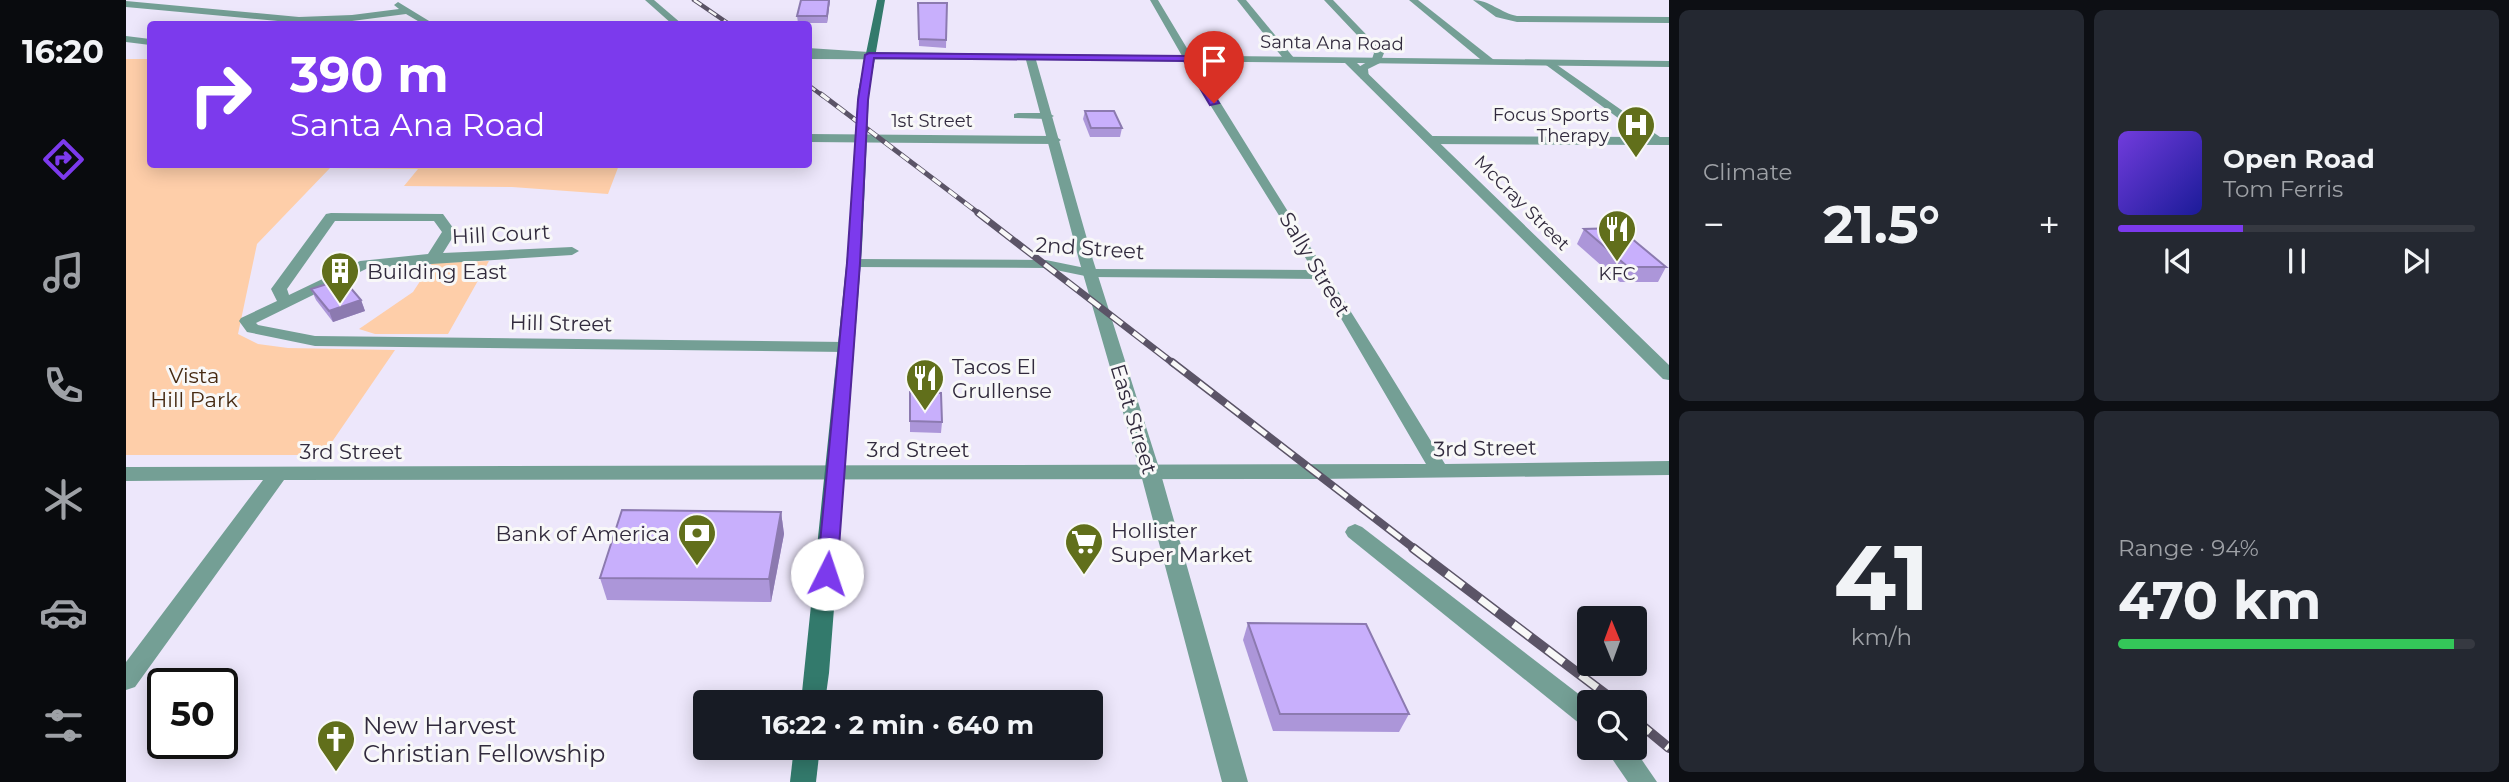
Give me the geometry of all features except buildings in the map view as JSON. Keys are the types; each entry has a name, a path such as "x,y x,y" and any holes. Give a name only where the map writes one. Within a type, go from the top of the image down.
{"main road":[{"path":"815,690 823,626 869,55 881,0"},
{"path":"803,782 806,760"}],"street":[{"path":"138,5 152,0"},
{"path":"393,0 405,11 423,21"},
{"path":"649,0 674,21"},
{"name":"Sally Street","path":"1154,0 1440,471"},
{"path":"1241,0 1290,60"},
{"path":"1328,0 1379,53 1376,61 1362,68 1365,77"},
{"path":"1413,0 1490,62"},
{"path":"1477,0 1499,15 1517,19 1669,20"},
{"path":"126,4 299,20 352,18 405,11"},
{"path":"126,39 147,42"},
{"name":"Santa Ana Road","path":"812,54 1669,64"},
{"name":"East Street","path":"1030,58 1090,273 1150,471 1235,782"},
{"name":"McCray Street","path":"1347,60 1669,374"},
{"path":"1550,63 1663,141 1669,150"},
{"path":"1018,116 1048,116"},
{"name":"1st Street","path":"812,138 1055,140"},
{"path":"1430,140 1663,141"},
{"name":"Hill Court","path":"285,302 279,289 331,217 438,217 449,232 433,258"},
{"name":"Hill Court","path":"247,321 365,264 572,251"},
{"name":"2nd Street","path":"853,263 1045,264 1090,273 1323,275"},
{"name":"Hill Street","path":"247,321 253,329 315,341 845,347"},
{"name":"3rd Street","path":"126,474 1440,471 1669,468"},
{"path":"126,680 278,474"},
{"path":"1355,532 1577,707"},
{"path":"1627,760 1644,782"}],"green space":[{"name":"Vista Hill Park","path":"126,59 147,59 147,168 330,168 257,244 238,334 258,344 288,348 395,350 323,455 126,455"},
{"name":"Vista Hill Park","path":"330,168 618,168 608,194 512,187 404,186 418,169"},
{"path":"489,261 448,334 375,334 359,329 413,292 432,263"}],"railway":[{"path":"694,0 725,21"},
{"path":"812,88 823,96"},
{"path":"821,94 981,215"},
{"path":"978,213 1174,364"},
{"path":"1172,362 1416,550"},
{"path":"1413,548 1600,690"},
{"path":"1647,730 1669,748"}],"place":[{"name":"Focus Sports Therapy","path":"1636,159"},
{"name":"KFC","path":"1617,263"},
{"name":"Building East","path":"340,305"},
{"name":"Tacos El Grullense","path":"925,412"},
{"name":"Bank of America","path":"697,567"},
{"name":"Hollister Super Market","path":"1084,576"},
{"name":"New Harvest Christian Fellowship","path":"336,773"}],"route":[{"path":"827,574 853,263 863,100 869,55 1187,58 1214,103"}]}
